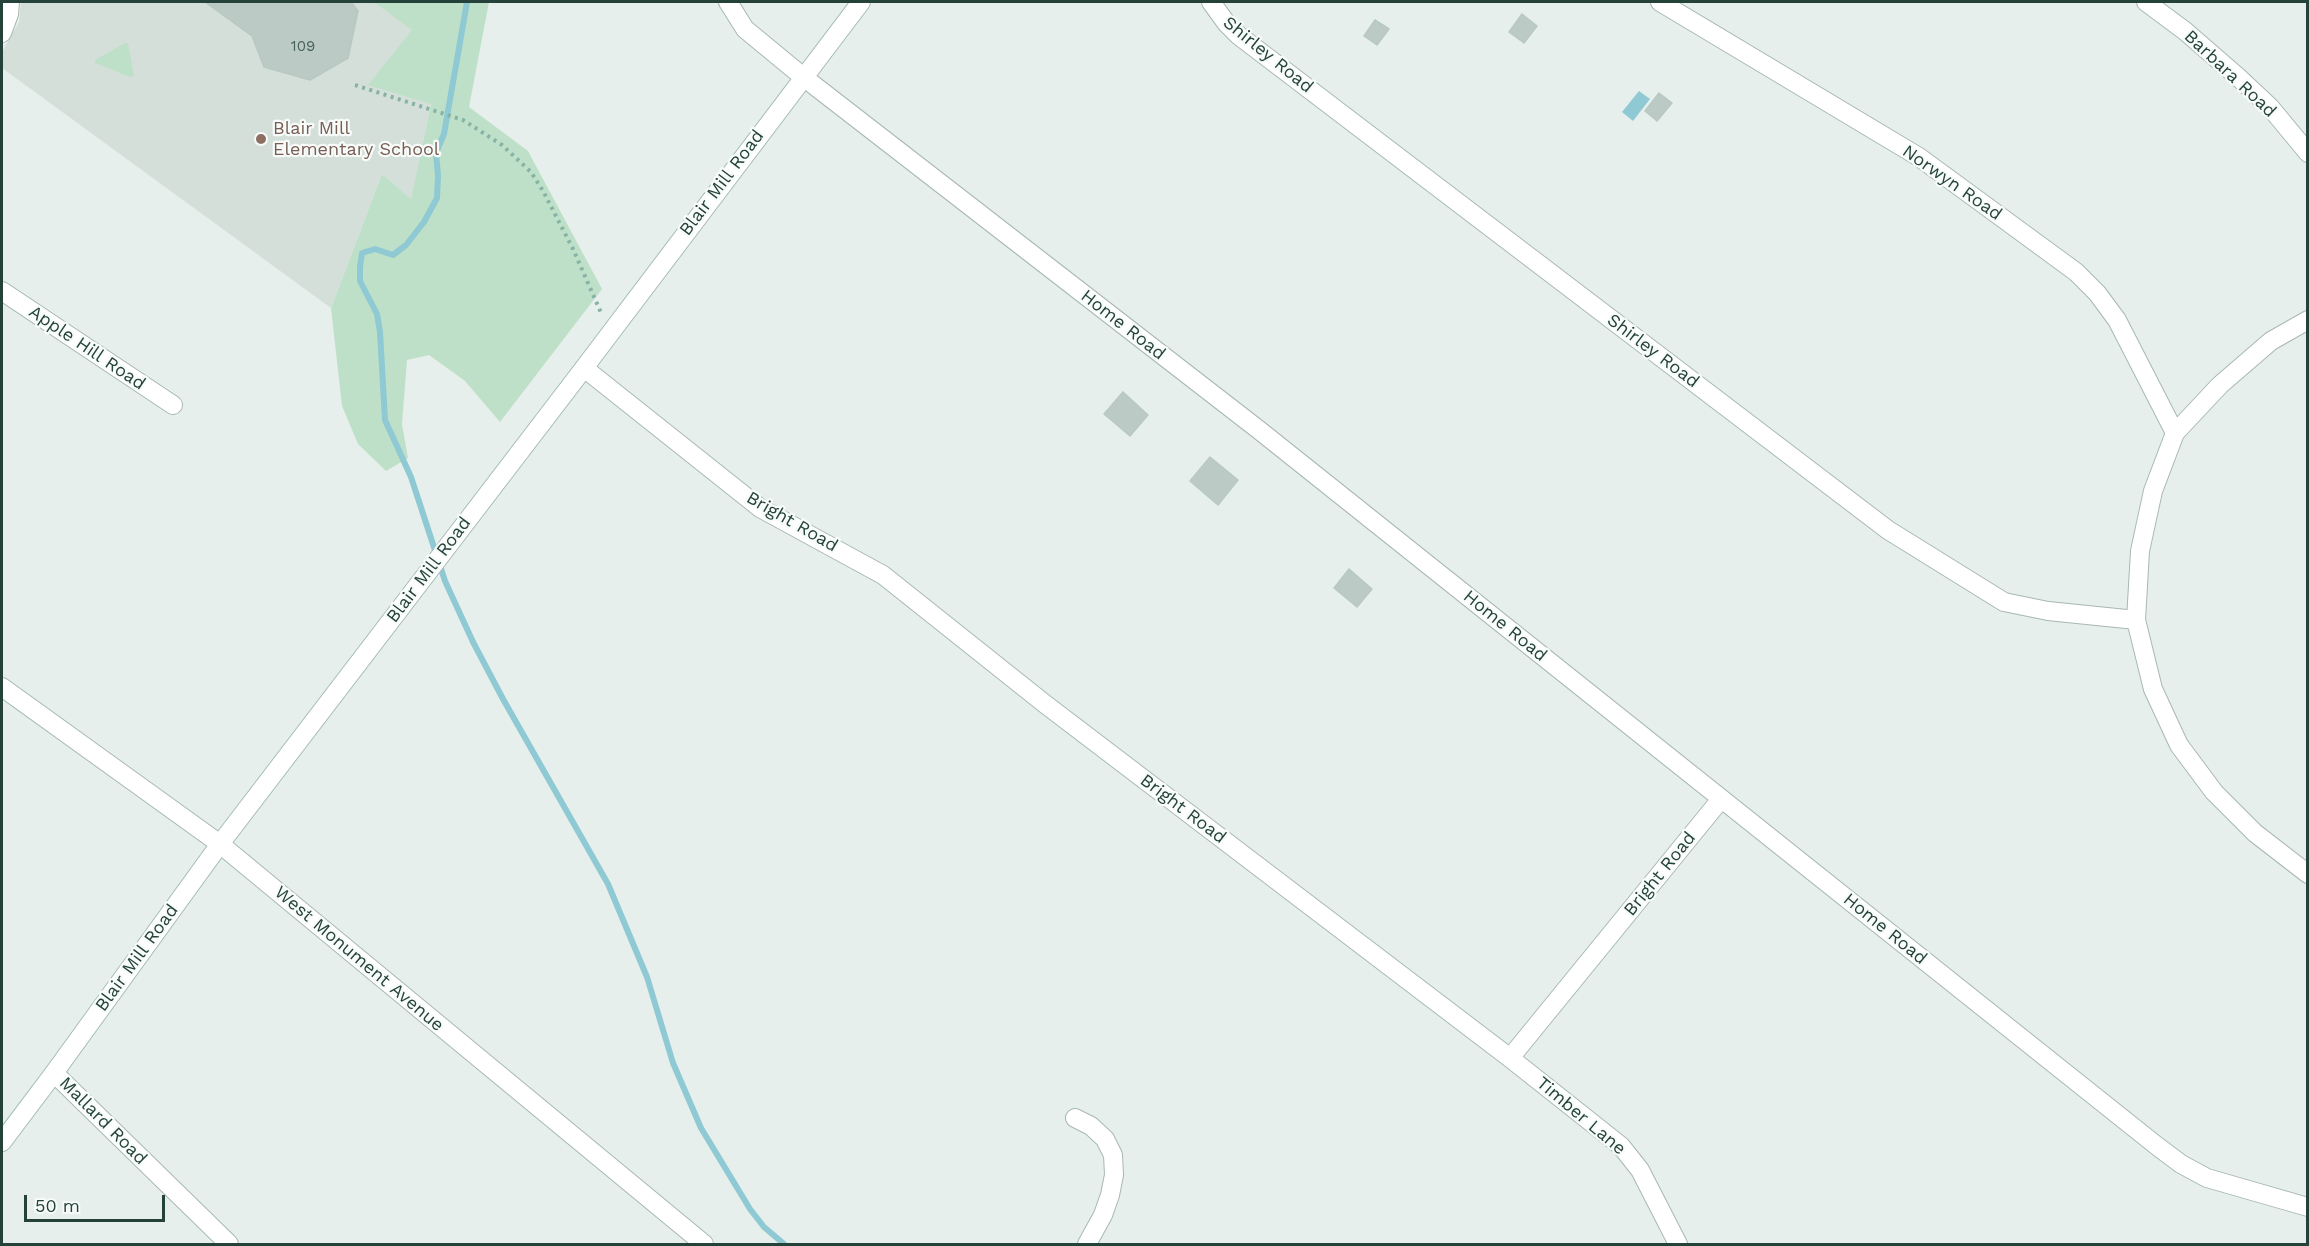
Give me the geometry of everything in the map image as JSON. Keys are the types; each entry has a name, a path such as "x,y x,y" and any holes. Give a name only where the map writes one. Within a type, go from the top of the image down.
{"street":[{"path":"2,33 9,14 10,2"},
{"name":"Home Road","path":"728,2 745,29 802,76 1259,430 2181,1164 2207,1178 2307,1207"},
{"name":"Blair Mill Road","path":"2,1142 219,844 610,334 802,76 861,2"},
{"name":"Shirley Road","path":"1211,2 1221,18 1238,35 1888,530 2004,602 2049,611 2136,620"},
{"name":"Norwyn Road","path":"1660,2 1919,157 2076,272 2097,293 2117,320 2175,434"},
{"name":"Barbara Road","path":"2146,2 2185,31 2270,107 2307,153"},
{"name":"Apple Hill Road","path":"2,291 173,405"},
{"path":"2307,320 2271,341 2220,384 2175,434 2153,491 2140,550 2136,620 2153,689 2179,745 2214,792 2255,833 2307,874"},
{"name":"Bright Road","path":"584,368 760,507 883,575 1045,704 1510,1058 1721,799"},
{"name":"West Monument Avenue","path":"2,687 219,844 704,1245"},
{"name":"Timber Lane","path":"1510,1058 1621,1146 1640,1170 1678,1245"},
{"name":"Mallard Road","path":"54,1073 229,1245"},
{"path":"1075,1118 1091,1126 1105,1139 1113,1155 1114,1175 1110,1195 1103,1215 1087,1245"}],"path":[{"path":"355,86 463,120 502,145 531,172 569,241 610,334"}],"shaded area":[{"name":"Blair Mill Elementary School","path":"21,2 452,2 411,200 382,174 331,308 2,68 2,52 19,22"}],"green space":[{"path":"374,2 489,2 469,107 528,151 602,289 500,422 465,381 429,355 407,360 402,424 408,458 386,471 358,444 342,406 331,308 382,174 411,199 431,104 368,85 412,30"},
{"path":"128,43 134,76 130,77 95,63 95,60"}],"water":[{"path":"1639,91 1650,99 1633,121 1622,112"}],"building":[{"name":"Blair Mill Elementary School","path":"205,2 351,2 358,11 348,58 310,80 264,67 252,36"},
{"path":"1522,14 1537,26 1524,43 1509,32"},
{"path":"1375,20 1389,29 1377,45 1364,36"},
{"path":"1659,93 1672,103 1657,121 1645,111"},
{"path":"1123,392 1148,415 1130,436 1104,414"},
{"path":"1210,457 1238,480 1218,505 1190,481"},
{"path":"1349,569 1372,589 1357,607 1334,588"}],"waterway":[{"path":"467,2 444,134 436,153 437,198 424,222 406,245 393,255 375,249 362,253 360,281 377,314 380,332 385,420 411,477 445,581 473,642 608,884 647,977 673,1063 701,1128 750,1209 764,1227 784,1244"}],"place":[{"name":"Blair Mill Elementary School","path":"261,139"}]}
